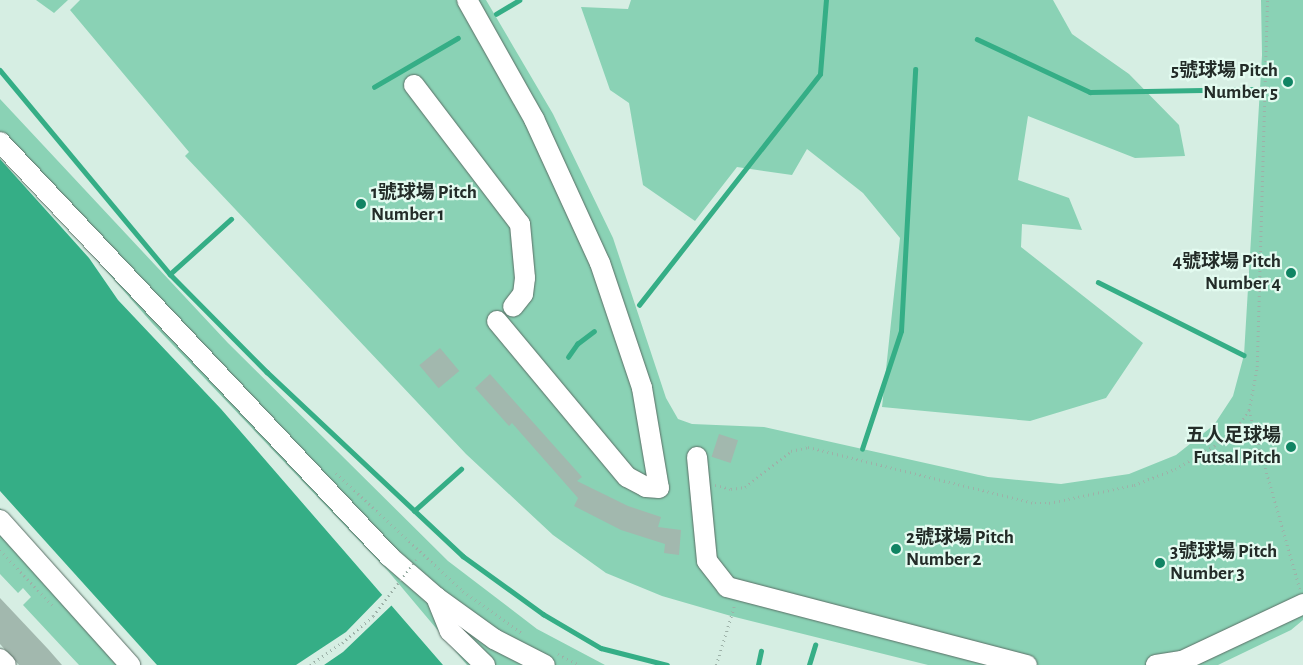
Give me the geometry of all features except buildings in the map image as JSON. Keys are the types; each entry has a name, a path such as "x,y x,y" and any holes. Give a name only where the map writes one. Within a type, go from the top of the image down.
{"street":[{"path":"467,0 534,119 600,263 642,388 660,488 646,487 627,477 497,321"},
{"path":"414,85 520,224 525,278 523,294 514,306"},
{"path":"0,142 379,546 436,597 500,643 550,659"},
{"path":"697,457 706,561 726,587 1027,665"},
{"path":"0,520 130,665"},
{"path":"436,597 450,631 485,665"},
{"path":"1156,665 1182,661 1303,604"},
{"path":"0,659 6,665"}],"path":[{"path":"699,481 731,489 745,487 792,451 808,447 1035,503 1049,503 1134,485 1175,468 1214,446 1237,427 1249,410 1257,367 1267,0"},
{"path":"1249,410 1303,598"},
{"path":"332,469 463,591 529,638"},
{"path":"0,550 60,614"},
{"path":"310,665 342,643 373,616 416,560"},
{"path":"716,665 731,616"},
{"path":"550,659 580,665"}],"shaded area":[{"path":"36,0 68,0 54,13"},
{"path":"80,0 486,0 553,114 613,238 666,398 678,419 692,424 764,427 988,477 1061,484 1129,474 1176,455 1214,425 1233,396 1244,355 1262,55 1261,0 1303,0 1303,620 1291,630 1218,665 928,665 731,616 662,596 606,573 553,535 466,454 185,156 189,152 70,10"},
{"path":"631,0 1053,0 1072,34 1129,74 1179,125 1185,156 1135,158 1028,116 1018,180 1069,198 1082,230 1022,224 1021,247 1143,343 1106,398 1030,421 882,407 900,238 863,193 807,149 792,175 737,167 695,221 643,185 629,103 610,90 581,7 628,9"},
{"path":"0,99 228,343 448,561 537,629 605,665 467,665 388,571 152,323 0,150"},
{"path":"0,159 89,258 118,300 221,409 443,665 157,665 0,491"},
{"path":"0,508 96,612 140,665 79,665 23,605 31,597 23,588 18,593 0,574"}],"pier":[{"path":"383,594 392,605 343,652 324,665 296,665 346,632"}],"waterway":[{"path":"496,14 519,0"},
{"path":"639,305 820,74 826,0"},
{"path":"374,87 458,38"},
{"path":"977,39 1090,92 1259,89"},
{"path":"862,449 901,331 915,69"},
{"path":"0,70 170,274 267,372 463,556 543,614 601,648 667,665"},
{"path":"170,274 231,219"},
{"path":"1098,282 1244,355"},
{"path":"568,357 577,344 594,331"},
{"path":"414,511 461,469"},
{"path":"809,665 815,645"},
{"path":"758,665 761,651"}],"place":[{"name":"5號球場 Pitch Number 5","path":"1288,82"},
{"name":"1號球場 Pitch Number 1","path":"361,204"},
{"name":"4號球場 Pitch Number 4","path":"1291,273"},
{"name":"五人足球場 Futsal Pitch","path":"1291,447"},
{"name":"2號球場 Pitch Number 2","path":"896,549"},
{"name":"3號球場 Pitch Number 3","path":"1160,563"}]}
